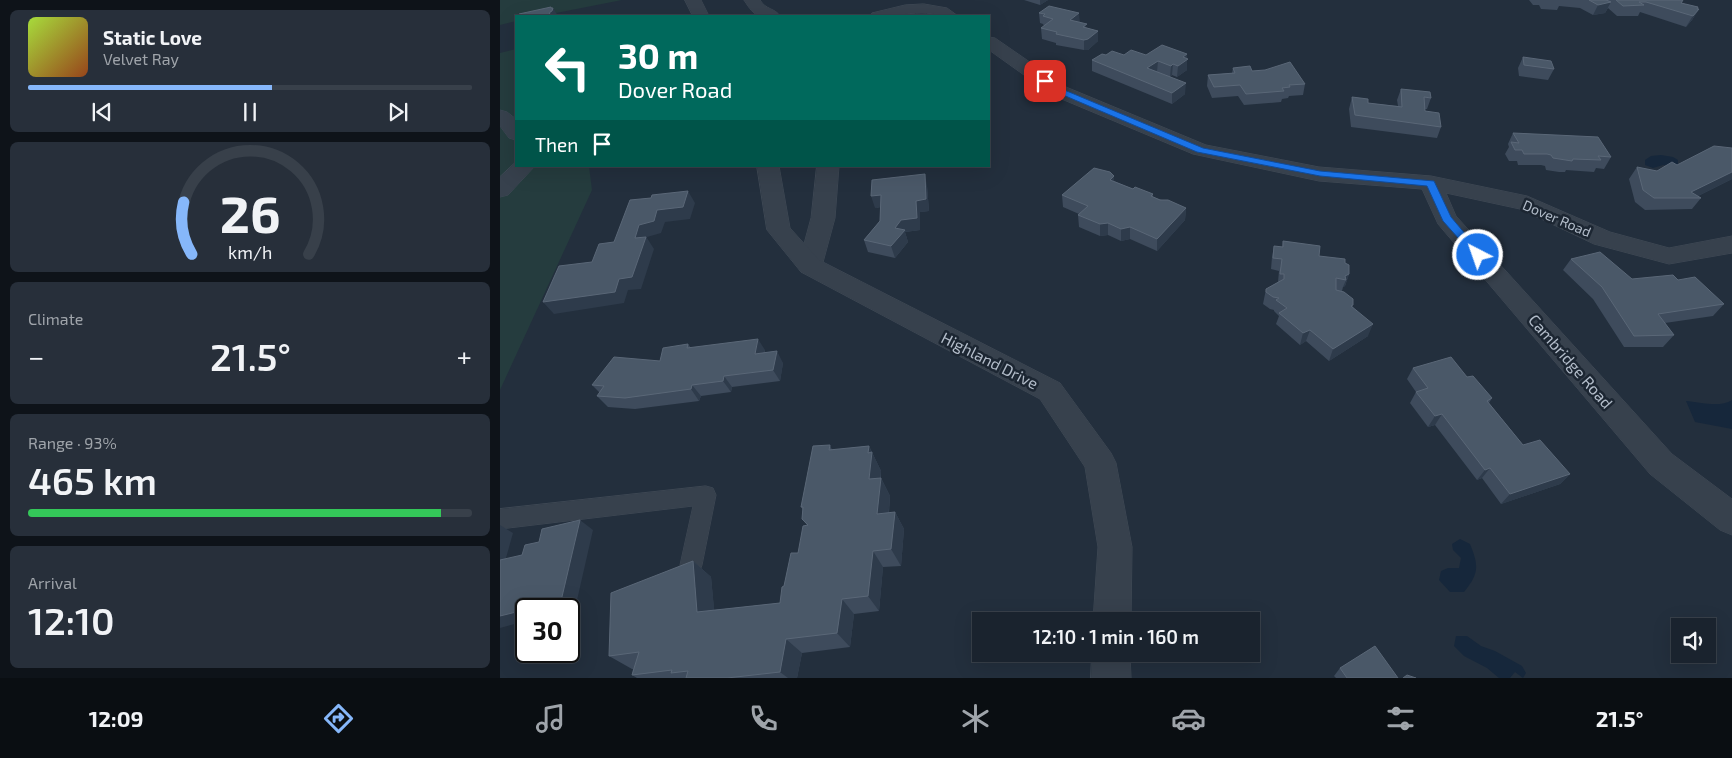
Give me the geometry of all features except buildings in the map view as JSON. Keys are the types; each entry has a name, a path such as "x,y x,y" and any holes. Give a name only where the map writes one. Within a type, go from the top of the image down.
{"street":[{"path":"693,0 700,15"},
{"path":"752,0 759,11 769,15"},
{"path":"882,15 913,8 931,9 945,12 949,15"},
{"name":"Dover Road","path":"990,43 1059,91 1200,150 1320,174 1431,183 1526,203 1602,238 1669,256 1725,247 1732,244"},
{"path":"500,116 512,126 515,132"},
{"path":"500,190 523,167"},
{"name":"Highland Drive","path":"768,167 779,230 810,266 1050,391 1100,463 1115,547 1112,612"},
{"path":"810,266 823,218 828,167"},
{"name":"Cambridge Road","path":"1431,183 1446,218 1661,464 1732,519"},
{"path":"1110,678 1111,662"}],"lane":[{"path":"500,519 706,495 690,565"}],"green space":[{"path":"500,0 622,0 546,15 515,15 515,21 500,25"},
{"path":"515,49 515,167 589,167 592,190 500,390 500,53"}],"water":[{"path":"1651,156 1673,157 1678,160 1678,165 1663,165 1653,168 1645,165 1645,160"},
{"path":"1732,400 1732,429 1695,422 1686,401 1722,404"},
{"path":"1460,539 1470,544 1475,558 1476,570 1473,580 1464,592 1450,592 1439,580 1441,571 1448,568 1459,568 1461,558 1453,550 1452,544"},
{"path":"1456,636 1467,636 1481,646 1495,651 1522,666 1526,673 1523,678 1515,672 1510,678 1499,678 1487,668 1464,656 1454,646"}],"route":[{"path":"1045,81 1059,91 1200,150 1320,174 1431,183 1446,218 1478,255"}]}
